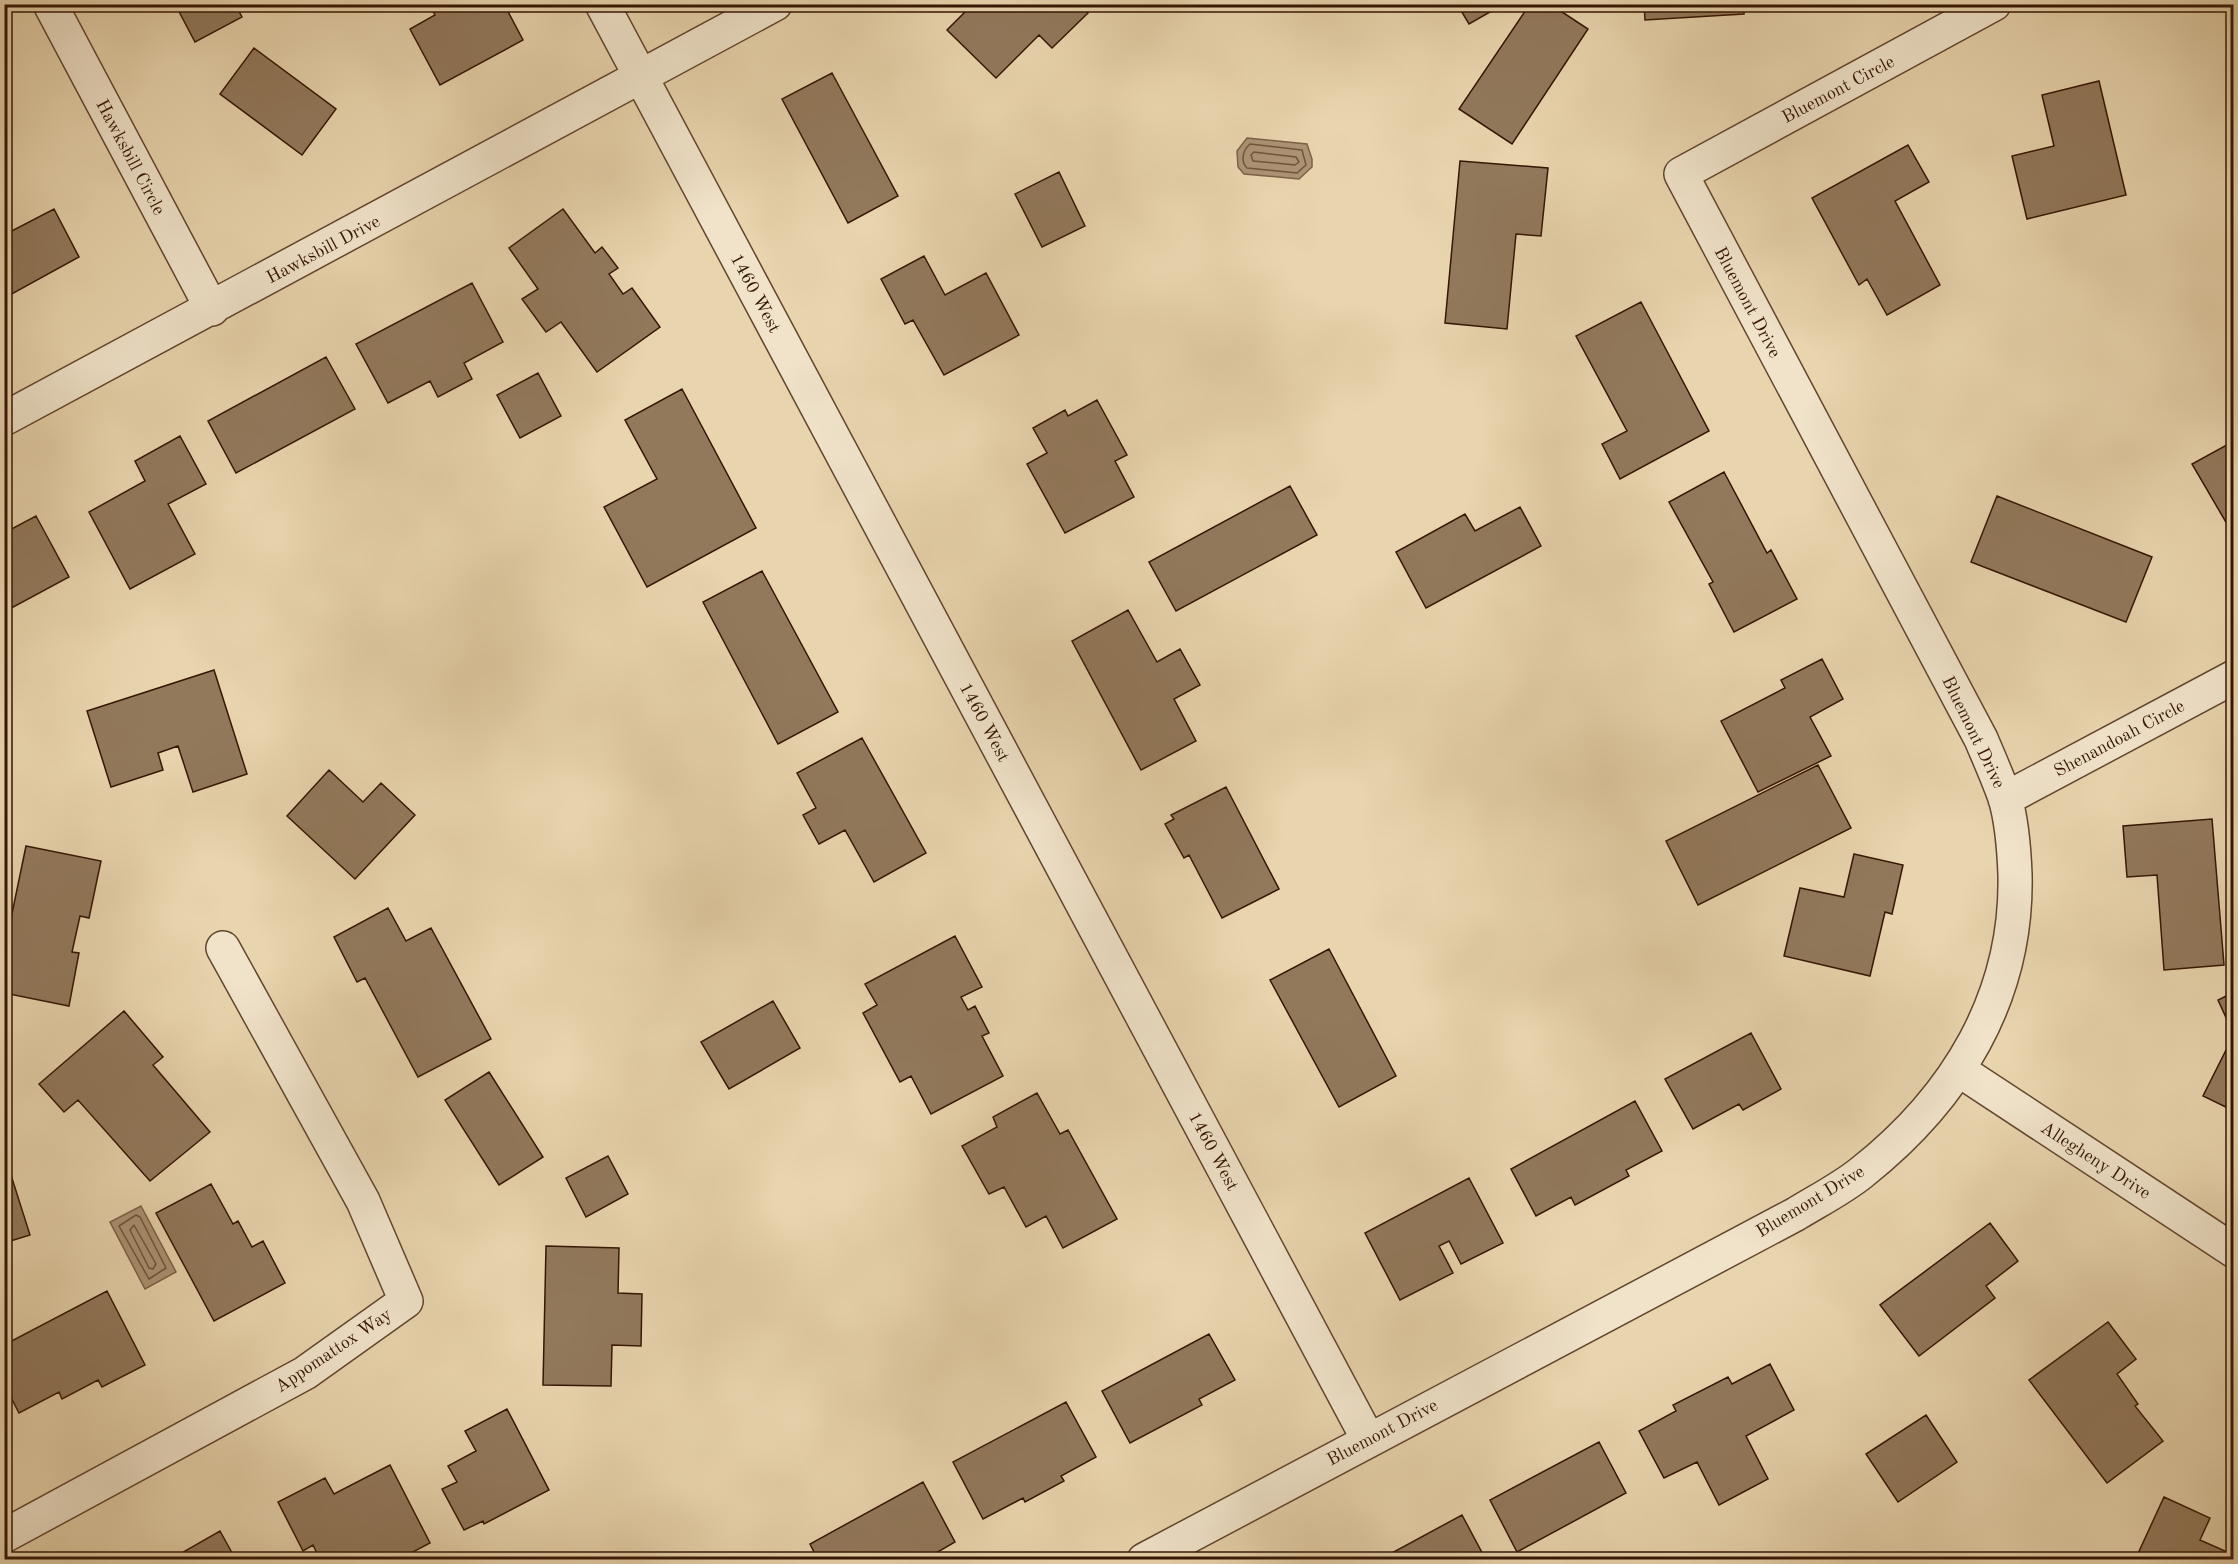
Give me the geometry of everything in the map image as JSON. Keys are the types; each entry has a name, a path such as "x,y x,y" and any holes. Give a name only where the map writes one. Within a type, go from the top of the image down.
{"street":[{"name":"Hawksbill Circle","path":"50,4 212,309"},
{"name":"1460 West","path":"602,4 1368,1439"},
{"name":"Hawksbill Drive","path":"4,419 775,4"},
{"name":"Bluemont Circle","path":"1681,174 1994,4"},
{"name":"Bluemont Drive","path":"1144,1560 1368,1439 1796,1214 1860,1174 1917,1122 1959,1070 1991,1013 2007,960 2016,907 2014,853 2005,799 1981,739 1681,174"},
{"name":"Shenandoah Circle","path":"2005,799 2234,677"},
{"name":"Appomattox Way","path":"4,1536 305,1373 406,1301 363,1201 223,948"},
{"name":"Allegheny Drive","path":"1959,1070 2234,1251"}],"water":[{"path":"1247,138 1307,144 1312,167 1299,179 1244,174 1238,167 1237,151"},
{"path":"141,1206 176,1272 145,1289 110,1222"}],"building":[{"path":"175,4 235,4 242,17 195,42"},
{"path":"429,4 504,4 523,40 440,85 410,29 435,15"},
{"path":"973,4 1079,4 1088,13 1052,48 1039,35 996,78 947,30"},
{"path":"1457,4 1504,4 1469,24"},
{"path":"1530,4 1550,4 1588,29 1512,144 1459,109"},
{"path":"1644,4 1744,4 1744,14 1645,20"},
{"path":"254,48 336,109 302,155 220,94"},
{"path":"832,73 898,196 848,223 782,99"},
{"path":"2099,81 2126,195 2027,219 2012,156 2054,146 2042,95"},
{"path":"1908,145 1929,182 1895,201 1940,285 1887,315 1867,279 1859,285 1812,198"},
{"path":"1460,161 1548,168 1541,236 1516,234 1507,329 1445,323"},
{"path":"1059,172 1085,226 1042,247 1015,194"},
{"path":"54,209 79,257 8,296 4,289 4,235"},
{"path":"563,209 595,253 602,247 618,268 609,274 623,294 632,288 660,327 597,372 561,322 546,332 522,299 538,289 509,248"},
{"path":"924,256 945,295 986,273 1019,335 944,375 913,320 905,324 881,279"},
{"path":"472,283 503,342 464,363 472,379 438,397 430,381 388,403 356,344"},
{"path":"1641,302 1709,431 1620,479 1602,444 1627,431 1576,336"},
{"path":"326,357 355,409 236,473 208,421"},
{"path":"538,373 561,416 520,438 497,395"},
{"path":"682,389 756,528 647,587 604,507 657,479 625,420"},
{"path":"1097,400 1127,455 1115,461 1134,497 1065,533 1027,464 1047,453 1033,428 1065,410 1068,416"},
{"path":"180,436 206,484 168,504 195,554 130,589 89,512 145,481 135,461"},
{"path":"2234,441 2234,520 2227,524 2192,464"},
{"path":"1724,472 1767,553 1771,550 1797,599 1734,632 1709,584 1713,582 1669,502"},
{"path":"1290,486 1317,535 1176,611 1149,562"},
{"path":"1997,496 2152,557 2126,622 1971,562"},
{"path":"1520,507 1541,546 1426,608 1396,552 1465,514 1475,531"},
{"path":"36,516 69,577 4,612 4,533"},
{"path":"762,571 838,712 778,744 703,602"},
{"path":"1128,610 1157,662 1180,649 1200,685 1174,699 1196,741 1141,770 1072,641"},
{"path":"1822,659 1843,699 1810,717 1831,756 1758,792 1721,721 1785,688 1781,680"},
{"path":"214,670 247,774 193,792 178,746 158,753 163,770 111,787 87,711"},
{"path":"862,738 926,853 874,882 845,830 819,844 803,815 816,808 797,773"},
{"path":"1818,765 1851,828 1698,905 1666,841"},
{"path":"329,770 363,802 381,783 415,815 355,879 287,816"},
{"path":"1226,787 1279,889 1222,918 1189,855 1184,858 1165,824 1174,819 1171,815"},
{"path":"2212,819 2224,965 2164,970 2157,875 2127,877 2123,826"},
{"path":"26,846 101,861 89,918 80,916 72,952 79,953 69,1006 4,993 4,952"},
{"path":"1854,854 1903,865 1892,914 1885,912 1870,976 1784,956 1800,888 1844,897"},
{"path":"388,908 406,941 431,928 491,1039 418,1077 365,978 357,982 334,937"},
{"path":"955,936 982,987 961,997 968,1010 975,1006 989,1033 982,1036 1003,1076 931,1114 911,1076 900,1082 863,1013 877,1005 865,984"},
{"path":"1329,949 1396,1076 1339,1107 1270,980"},
{"path":"2234,992 2234,1035 2218,1000"},
{"path":"773,1001 800,1048 729,1089 701,1042"},
{"path":"124,1011 163,1057 153,1065 210,1132 150,1181 78,1100 64,1112 39,1084"},
{"path":"1751,1033 1781,1089 1743,1110 1739,1104 1693,1129 1665,1079"},
{"path":"2230,1042 2234,1043 2234,1111 2203,1096"},
{"path":"489,1072 543,1157 499,1185 445,1100"},
{"path":"1037,1093 1060,1134 1068,1130 1117,1219 1063,1248 1046,1216 1026,1227 1004,1187 989,1194 962,1146 997,1127 993,1117"},
{"path":"1635,1101 1662,1151 1626,1170 1629,1176 1575,1205 1571,1197 1536,1216 1511,1169"},
{"path":"4,1153 30,1235 4,1243"},
{"path":"608,1156 628,1194 586,1217 566,1178"},
{"path":"1469,1178 1503,1243 1461,1264 1449,1241 1439,1246 1453,1273 1400,1300 1365,1233"},
{"path":"211,1184 233,1224 238,1221 252,1247 263,1241 285,1283 214,1321 156,1213"},
{"path":"1990,1223 2018,1261 1986,1286 1995,1298 1919,1356 1880,1305"},
{"path":"546,1246 619,1248 618,1293 642,1294 641,1346 612,1345 611,1386 543,1385"},
{"path":"107,1291 145,1365 102,1387 98,1380 62,1399 59,1392 19,1413 4,1384 4,1345"},
{"path":"2108,1322 2136,1359 2117,1374 2138,1404 2135,1406 2163,1441 2107,1483 2029,1380"},
{"path":"1209,1334 1235,1380 1199,1399 1202,1405 1130,1443 1102,1391"},
{"path":"1770,1364 1794,1410 1746,1436 1768,1479 1719,1505 1697,1462 1664,1478 1639,1431 1676,1411 1673,1405 1728,1377 1732,1384"},
{"path":"1066,1402 1096,1457 1061,1476 1064,1481 1025,1502 1023,1498 983,1519 953,1462"},
{"path":"507,1409 549,1490 484,1524 483,1521 464,1530 442,1489 457,1482 448,1466 476,1451 465,1431"},
{"path":"1926,1415 1957,1462 1898,1502 1866,1454"},
{"path":"1599,1442 1626,1493 1517,1552 1490,1500"},
{"path":"390,1465 430,1543 398,1560 320,1560 313,1545 303,1551 278,1502 325,1478 334,1494"},
{"path":"923,1482 955,1542 924,1560 818,1560 810,1544"},
{"path":"2164,1497 2210,1518 2200,1540 2234,1555 2234,1560 2135,1560"},
{"path":"1462,1515 1486,1560 1379,1560"},
{"path":"220,1531 236,1560 180,1560 178,1555"}]}
